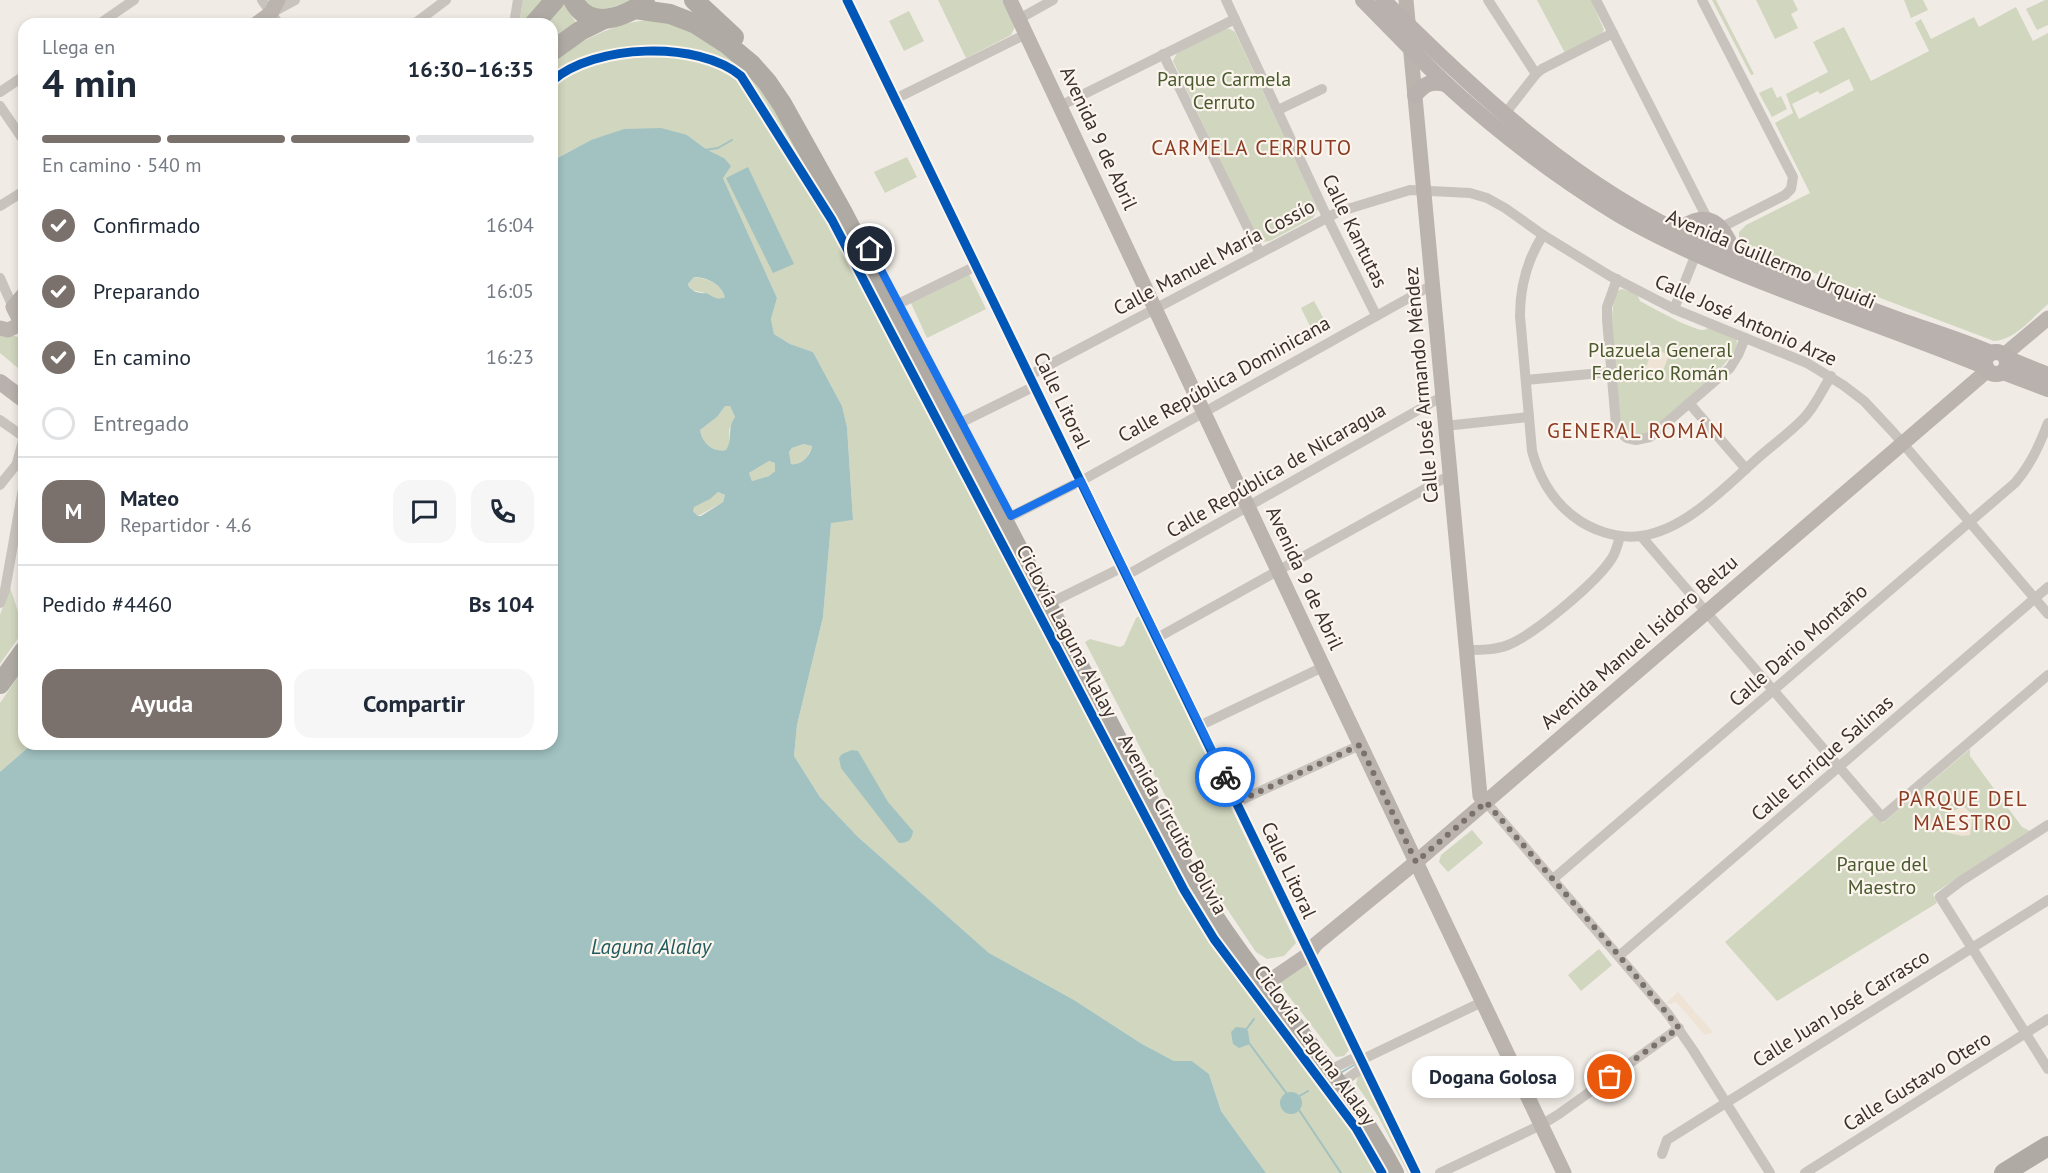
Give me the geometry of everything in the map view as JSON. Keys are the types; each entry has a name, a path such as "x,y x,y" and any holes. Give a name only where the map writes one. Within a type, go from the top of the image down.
{"highway":[{"path":"539,18 555,0"},
{"path":"573,0 582,14 589,18 602,20"},
{"name":"Avenida Circuito Bolivia","path":"694,0 759,59 780,84 838,188 895,306"},
{"path":"558,47 580,31 602,20 642,5"},
{"name":"Avenida Circuito Bolivia","path":"642,5 696,24 727,44 751,64 767,82 799,132 895,306 1050,603 1200,880 1263,980 1337,1076 1370,1114 1403,1173"},
{"path":"0,684 18,659"},
{"name":"Avenida Circuito Bolivia","path":"1337,1076 1394,1173"},
{"path":"2004,1173 2048,1146"}],"main road":[{"name":"Avenida 9 de Abril","path":"1010,0 1323,667 1564,1173"},
{"name":"Avenida Guillermo Urquidi","path":"1363,0 1446,84 1505,135 1557,174 1617,214 1696,254 1847,315 1961,355 2048,375"},
{"name":"Avenida Guillermo Urquidi","path":"1383,0 1504,116 1613,196 1680,232 1996,362 2048,389"},
{"name":"Calle José Armando Méndez","path":"1406,0 1480,796 1486,802"},
{"path":"1415,95 1429,82 1446,84"},
{"path":"1680,232 1693,221 1714,224 1738,257"},
{"path":"18,302 13,308 18,319"},
{"name":"Avenida Manuel Isidoro Belzu","path":"1263,980 1310,948 1416,862 2048,318"},
{"path":"0,328 8,330 18,328"},
{"path":"0,369 18,382"},
{"path":"0,382 18,396"},
{"path":"1478,765 1487,780 1495,783 1508,783"}],"street":[{"path":"112,18 134,0"},
{"path":"262,0 276,12 295,0"},
{"path":"419,18 432,4 446,0"},
{"path":"515,18 518,0"},
{"name":"Calle Litoral","path":"847,0 1199,726 1310,948 1416,1173"},
{"path":"1019,19 1053,0"},
{"name":"Calle Kantutas","path":"1226,0 1376,315"},
{"path":"1488,0 1536,74"},
{"path":"1596,0 1714,224 1785,195 1791,189 1793,177 1702,0"},
{"path":"1060,106 1235,19"},
{"path":"1504,116 1542,69 1613,33"},
{"path":"895,99 1026,34"},
{"path":"1163,54 1260,253"},
{"path":"0,92 18,80"},
{"path":"1278,110 1322,89"},
{"path":"0,106 18,132"},
{"name":"Calle Manuel María Cossío","path":"1030,375 1327,216 1410,190 1423,189"},
{"name":"Calle José Antonio Arze","path":"1423,189 1488,198 1542,235 1674,309 1807,363 1831,376 1864,401 1903,443 2048,614"},
{"path":"0,206 18,194"},
{"path":"1542,235 1534,249 1520,296 1529,417 1535,461 1537,471 1548,491 1564,509 1579,521 1595,529 1620,537 1641,536 1660,531 1687,518 1804,418 1831,376"},
{"path":"1674,309 1696,254"},
{"path":"895,306 976,266"},
{"path":"0,278 13,308"},
{"path":"1617,279 1608,306 1607,319 1616,425 1628,438 1636,440 1650,436 1730,368 1745,338"},
{"name":"Calle República Dominicana","path":"1006,519 1081,481 1432,285"},
{"path":"1526,380 1611,372"},
{"path":"957,424 1035,386"},
{"name":"Calle República de Nicaragua","path":"1050,603 1125,571 1248,506 1443,396"},
{"path":"1689,403 1746,469"},
{"path":"1445,426 1529,417"},
{"path":"0,420 18,433"},
{"name":"Calle Dario Montaño","path":"1553,879 2015,483 2037,453 2048,423"},
{"path":"0,485 18,466"},
{"path":"1157,638 1450,476"},
{"path":"0,603 5,590 18,517"},
{"path":"1641,536 1882,817 2048,675"},
{"path":"1467,650 1493,649 1507,645 1531,632 1558,612 1603,570 1612,557 1620,537"},
{"name":"Calle Enrique Salinas","path":"1619,956 2048,587"},
{"path":"1199,726 1323,667"},
{"path":"1237,802 1360,745"},
{"path":"1486,802 1679,1028 1770,1173"},
{"path":"2048,825 1960,881 1940,897 2048,1068"},
{"name":"Calle Juan José Carrasco","path":"1662,1154 1667,1140 2048,900"},
{"path":"1337,1076 1352,1059 1361,1060 1482,1002"},
{"name":"Calle Gustavo Otero","path":"1805,1173 2048,1020"},
{"path":"1440,1173 1541,1125 1679,1028"},
{"path":"1337,1076 1359,1070 1361,1060"}],"green space":[{"path":"523,0 543,0 527,18 520,18"},
{"path":"582,0 634,0 600,11 593,10"},
{"path":"938,0 1002,0 1015,27 1011,35 966,58"},
{"path":"1537,0 1591,0 1604,30 1565,53"},
{"path":"1712,0 1716,0 1754,74 1751,75"},
{"path":"1756,0 1793,0 1798,10 1791,14 1798,28 1775,39"},
{"path":"1904,0 1923,0 1928,10 1911,18"},
{"path":"2048,0 2048,25 2037,30 2026,9"},
{"path":"563,3 577,24 558,35 558,18 551,18"},
{"path":"2016,7 2033,41 2048,33 2048,304 2030,321 2009,337 1994,341 1743,246 1739,241 1739,232 1746,225 1810,193 1775,123 1793,113 1786,94 1828,72 1813,42 1844,27 1871,81 1929,51 1915,23 1921,19 1931,39 1974,17 1979,27","holes":["1849,79 1854,90 1799,119 1792,104 1818,91 1820,94"]},
{"path":"909,11 924,41 904,51 889,21"},
{"path":"647,20 662,22 706,38 744,67 787,124 1117,752 1387,1173 1266,1173 1221,1111 1209,1074 1192,1061 1174,1061 1142,1044 1074,1000 989,953 858,837 820,797 794,756 797,725 823,617 831,522 853,520 847,427 842,406 813,352 790,344 774,334 771,319 777,298 723,178 724,158 706,149 687,135 591,140 558,158 558,56 609,29"},
{"name":"Parque Carmela Cerruto","path":"1224,28 1235,32 1318,209 1313,218 1270,241 1263,242 1256,236 1173,61 1177,53"},
{"path":"1772,87 1777,98 1781,96 1787,109 1772,117 1759,93"},
{"path":"907,157 917,177 885,193 874,172"},
{"path":"969,274 986,309 927,338 911,303"},
{"path":"694,277 713,282 725,297 711,298 709,294 692,290 688,284"},
{"name":"Plazuela General Federico Román","path":"1622,289 1637,294 1640,301 1681,322 1698,329 1717,329 1736,339 1736,347 1729,359 1701,388 1648,433 1640,435 1630,433 1621,427 1611,340 1613,306 1617,291"},
{"path":"1314,301 1325,321 1311,328 1301,308"},
{"path":"0,333 18,337 18,368 0,353"},
{"path":"725,405 730,406 735,417 729,430 730,444 726,450 721,451 706,443 700,430 717,417"},
{"path":"805,444 812,446 807,456 802,462 791,464 789,452 792,448"},
{"path":"769,461 775,463 775,471 769,476 752,481 749,473"},
{"path":"718,492 725,495 723,502 698,516 693,511 693,507"},
{"path":"10,587 18,612 18,638 0,664 0,615"},
{"path":"1139,616 1296,943 1284,956 1267,959 1256,952 1215,891 1085,642 1090,639 1120,647 1124,645"},
{"path":"18,677 18,750 25,750 0,772 0,703"},
{"name":"Parque del Maestro","path":"1970,749 1970,756 2022,827 2030,831 1933,894 1937,903 1777,1001 1725,942 1874,814 1883,823"},
{"path":"1472,830 1483,843 1448,872 1439,862 1441,855"},
{"path":"1599,949 1612,965 1581,991 1568,975"},
{"path":"1306,963 1309,965 1349,1050 1344,1056 1336,1057 1277,981"},
{"path":"1361,1073 1412,1173 1408,1173 1378,1116 1356,1084"}],"shaded area":[{"path":"1653,348 1669,355 1661,376 1645,370"},
{"path":"1963,806 1973,815 1970,835 1962,836 1946,832 1950,813"},
{"path":"1678,992 1713,1032 1705,1035 1676,1002 1666,1003"}],"water":[{"name":"Laguna Alalay","path":"661,128 687,135 706,149 724,158 731,166 723,178 777,298 771,319 774,334 790,344 813,352 842,406 847,427 853,520 831,523 823,617 797,725 794,756 820,797 858,837 989,953 1074,1000 1142,1044 1174,1061 1192,1061 1209,1074 1221,1111 1266,1173 0,1173 0,772 25,750 558,750 558,158 591,140 624,129","holes":["694,277 704,278 717,285 725,297 717,298 693,290 688,284","725,406 730,406 735,417 731,426 730,442 726,450 721,451 709,446 700,430 717,417","804,444 812,446 810,453 805,459 791,464 789,452 792,448","769,461 775,463 775,471 769,476 752,481 749,473","718,492 725,495 723,502 698,516 693,511 694,507"]},
{"path":"748,167 794,264 773,273 726,178"},
{"path":"852,750 858,751 888,802 913,831 911,839 907,842 899,843 841,768 839,758 842,754"},
{"path":"1236,1027 1245,1028 1248,1031 1250,1044 1239,1048 1233,1044 1231,1032"},
{"path":"1291,1092 1299,1095 1302,1103 1299,1111 1291,1114 1283,1111 1280,1103 1283,1095"}],"waterway":[{"path":"705,150 718,148 732,140"},
{"path":"1245,1031 1254,1019"},
{"path":"1249,1043 1287,1094"},
{"path":"1342,1072 1354,1065"},
{"path":"1298,1097 1308,1091"},
{"path":"1299,1110 1341,1173"}],"cycle path":[{"name":"Ciclovía Laguna Alalay","path":"847,0 1416,1173"},
{"name":"Ciclovía Laguna Alalay","path":"558,77 570,69 593,60 646,51 699,56 722,64 741,76 832,220 1184,890 1214,939 1356,1128 1382,1173"}],"way so far":[{"path":"1225,777 1237,802 1360,745 1416,862 1486,802 1679,1028 1610,1077"}],"place":[{"name":"Dogana Golosa","path":"1610,1077"}],"district":[{"name":"CARMELA CERRUTO","path":"1252,147"},
{"name":"GENERAL ROMÁN","path":"1636,430"},
{"name":"PARQUE DEL MAESTRO","path":"1963,810"}],"route":[{"path":"870,249 1011,516 1081,481 1225,777"}]}
